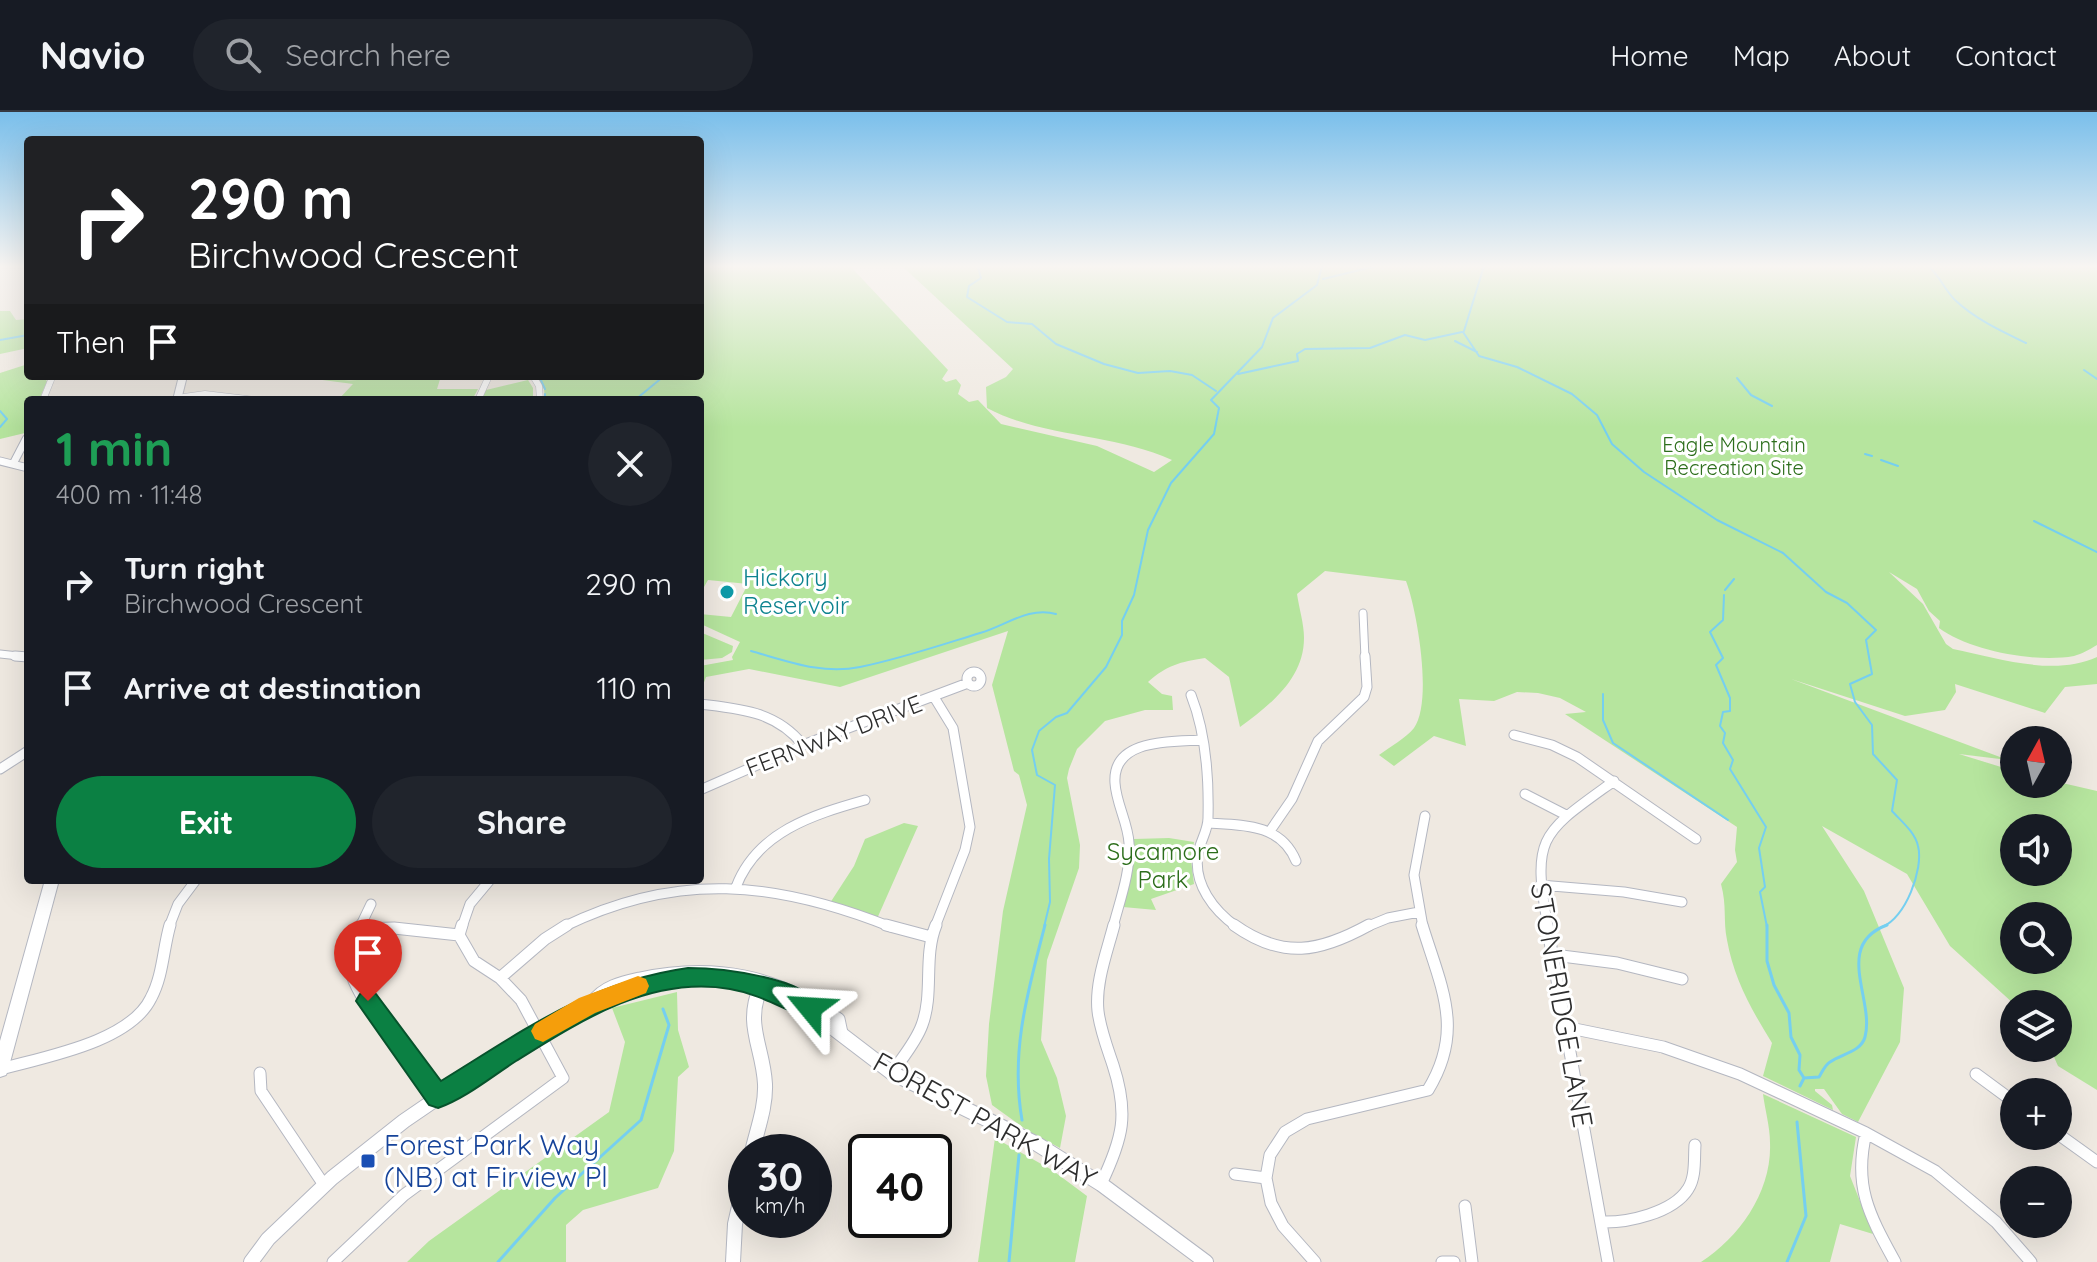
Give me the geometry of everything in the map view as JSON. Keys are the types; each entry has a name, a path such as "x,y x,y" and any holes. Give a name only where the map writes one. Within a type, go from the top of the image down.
{"main road":[{"path":"0,1070 51,884"}],"street":[{"path":"194,396 222,396"},
{"path":"13,464 24,443"},
{"path":"0,461 24,467"},
{"path":"1270,831 1294,795 1318,741 1364,697 1367,687 1363,613"},
{"path":"0,654 24,657"},
{"name":"FERNWAY DRIVE","path":"704,788 803,745 968,683"},
{"path":"1191,695 1196,705 1202,740 1209,823 1198,859 1199,874 1208,899 1234,925 1270,943 1297,949 1322,948 1341,942 1377,922 1419,912"},
{"path":"892,1073 915,1041 924,1019 931,937 965,850 970,827 953,728 934,697"},
{"path":"704,704 750,709 769,715 791,729 803,745"},
{"path":"1514,735 1552,745 1614,781 1696,839"},
{"path":"1101,1184 1122,1136 1122,1098 1096,1016 1097,995 1129,863 1129,840 1115,784 1116,770 1123,758 1147,743 1202,740"},
{"path":"0,769 24,754"},
{"name":"STONERIDGE LANE","path":"1608,1262 1537,857 1547,832 1614,781"},
{"path":"1525,794 1566,815"},
{"path":"736,887 744,862 761,845 813,818 865,800"},
{"path":"1315,1262 1283,1226 1271,1203 1266,1178 1270,1155 1285,1132 1307,1119 1428,1090 1447,1059 1444,993 1419,912 1414,870 1425,816"},
{"path":"1209,823 1251,825 1270,831 1293,849 1296,861"},
{"path":"0,1070 102,1038 139,1015 157,987 173,910 193,884"},
{"path":"333,1262 404,1195 563,1078 521,1000 500,978 474,961 459,935 470,904 487,884"},
{"path":"1540,885 1624,892 1682,902"},
{"path":"500,978 543,941 576,920 644,898 695,889 736,887 772,890 837,906 880,926 931,937"},
{"path":"371,904 350,957 353,978 438,1097"},
{"path":"360,929 394,928 459,935"},
{"path":"1554,955 1617,963 1682,979"},
{"name":"FOREST PARK WAY","path":"592,1003 601,990 658,973 702,969 734,971 774,980 806,995 840,1020 842,1034"},
{"name":"FOREST PARK WAY","path":"251,1262 268,1239 324,1185 438,1097 592,1003 632,987 677,978 729,979 761,986 799,1002 892,1073 1016,1133 1101,1184 1206,1262"},
{"path":"756,1134 765,1089 751,1006 761,986"},
{"path":"1565,1027 1663,1047 1740,1074 1866,1133 1935,1171 1996,1222 2031,1262"},
{"path":"260,1073 261,1091 324,1185"},
{"path":"1976,1074 2000,1092"},
{"path":"1866,1133 1858,1176 1868,1213 1895,1262"},
{"path":"2072,1144 2097,1162"},
{"path":"1601,1222 1620,1223 1675,1202 1689,1189 1695,1145"},
{"path":"1235,1174 1266,1178"},
{"path":"1465,1206 1472,1262"},
{"path":"733,1262 734,1238"},
{"path":"1442,1262 1454,1262"}],"green space":[{"path":"0,320 24,320 24,349 0,354"},
{"name":"Eagle Mountain Recreation Site","path":"704,320 901,320 948,370 942,379 946,382 956,379 961,385 958,394 969,402 978,400 1001,424 1097,446 1154,472 1172,460 1126,445 1032,425 987,408 986,387 1006,377 1013,369 960,320 2097,320 2097,645 2083,653 2059,658 1985,649 1939,628 1940,621 1929,611 1917,589 1889,572 1923,604 1946,644 1953,649 2044,666 2080,663 2097,657 2097,684 2065,687 2045,713 1955,684 1956,692 1945,710 1905,716 1791,679 2000,757 1959,754 2000,767 2000,798 2072,798 2072,785 2097,791 2097,1090 2056,1062 2072,1062 2072,990 2000,991 1950,946 1907,874 1822,826 1864,891 1904,988 1900,1042 1858,1122 1842,1114 1824,1089 1815,1091 1832,1105 1833,1110 1763,1076 1772,1043 1739,981 1726,933 1721,884 1737,862 1737,827 1565,714 1586,712 1560,698 1538,693 1517,692 1494,701 1459,699 1466,746 1434,736 1394,766 1379,755 1414,728 1420,715 1422,698 1418,633 1406,581 1325,571 1297,594 1304,638 1292,678 1263,710 1240,727 1229,677 1205,658 1174,665 1148,682 1162,694 1172,696 1173,710 1145,710 1105,721 1077,749 1067,778 1080,845 1079,868 1047,960 1041,1040 1057,1078 1066,1116 1060,1148 1028,1131 992,1105 986,1076 1003,911 1027,805 1019,775 1014,771 992,685 1008,631 840,687 749,669 706,677 704,682 704,665 733,660 740,642 704,625 704,614 731,617 748,584 708,580 704,587 704,396 545,396 539,380 704,380"},
{"path":"24,365 24,380 47,381 41,396 24,396 24,433 0,439 0,373"},
{"path":"322,380 440,380 437,389 478,389 474,396 342,396 353,384"},
{"path":"528,380 533,396 483,396 486,390"},
{"path":"704,634 733,646 732,652 722,658 704,660"},
{"path":"904,823 918,826 876,921 830,903 854,866 865,839"},
{"name":"Sycamore Park","path":"1169,838 1194,842 1191,860 1194,884 1151,899 1156,910 1123,907 1134,861 1134,839"},
{"path":"677,992 678,1030 689,1067 678,1077 674,1151 658,1188 583,1210 566,1225 566,1262 407,1262 429,1241 609,1112 625,1042 612,1008"},
{"path":"1763,1094 1856,1137 1850,1176 1873,1234 1840,1224 1830,1262 1701,1262 1729,1240 1740,1226 1751,1211 1766,1178 1770,1143"},
{"path":"995,1138 1052,1170 1087,1196 1075,1262 978,1262"}],"waterway":[{"path":"1003,320 1032,324 1056,344 1104,364 1138,373 1170,371 1192,375 1216,391"},
{"path":"1044,927 1050,902 1049,859 1055,785 1037,775 1032,750 1039,731 1056,717 1067,713 1106,667 1122,635 1122,621 1134,595 1148,530 1171,483 1214,434 1219,408 1211,400 1262,347 1272,320"},
{"path":"1464,331 1467,320"},
{"path":"1982,320 2026,343"},
{"path":"1238,374 1298,361 1297,354 1305,349 1370,348 1405,335 1425,340 1462,332"},
{"path":"1463,332 1476,352"},
{"path":"0,340 24,336"},
{"path":"1455,341 1476,352"},
{"path":"1476,352 1479,356 1517,367 1572,394 1597,415 1612,444 1644,472 1717,520 1783,553 1826,592 1847,603 1876,630 1866,640 1872,674 1850,684 1855,702 1872,725 1873,754 1897,780 1892,811 1914,836 1919,856 1915,880 1905,904 1882,927"},
{"path":"2084,370 2097,379"},
{"path":"1737,378 1751,395 1772,406"},
{"path":"541,380 545,389"},
{"path":"640,396 659,380"},
{"path":"0,411 7,419 0,427"},
{"path":"1865,454 1872,456"},
{"path":"1881,460 1898,466"},
{"path":"2034,521 2097,552"},
{"path":"1725,590 1734,579"},
{"path":"1724,595 1723,620 1710,632 1723,658 1716,665 1730,698 1730,711 1723,712 1720,726 1725,733 1723,743 1733,760 1730,769 1766,827 1759,848 1765,887 1760,892 1767,927"},
{"path":"751,651 805,666 846,669 920,652 1027,615 1056,614"},
{"path":"1603,694 1603,720 1613,743 1728,820"},
{"path":"1022,1120 1018,1070 1020,1045 1027,998 1045,925"},
{"path":"1804,1078 1819,1077 1828,1063 1863,1042 1867,1022 1859,959 1862,946 1871,934 1887,925"},
{"path":"1767,927 1767,961 1774,985 1789,1013 1791,1037 1800,1055 1799,1070 1804,1078"},
{"path":"498,1262 555,1198 641,1120 669,1025 663,1009"},
{"path":"1800,1086 1804,1078"},
{"path":"1787,1262 1806,1216 1797,1122"},
{"path":"1009,1262 1019,1155"}],"slow traffic":[{"path":"543,1031 587,1005 638,986"}],"place":[{"name":"Hickory Reservoir","path":"727,592"},
{"name":"Forest Park Way (NB) at Firview Pl","path":"368,1161"}],"route":[{"path":"368,1001 438,1097 578,1010 632,987 688,978 729,979 781,992 810,1008"}]}
